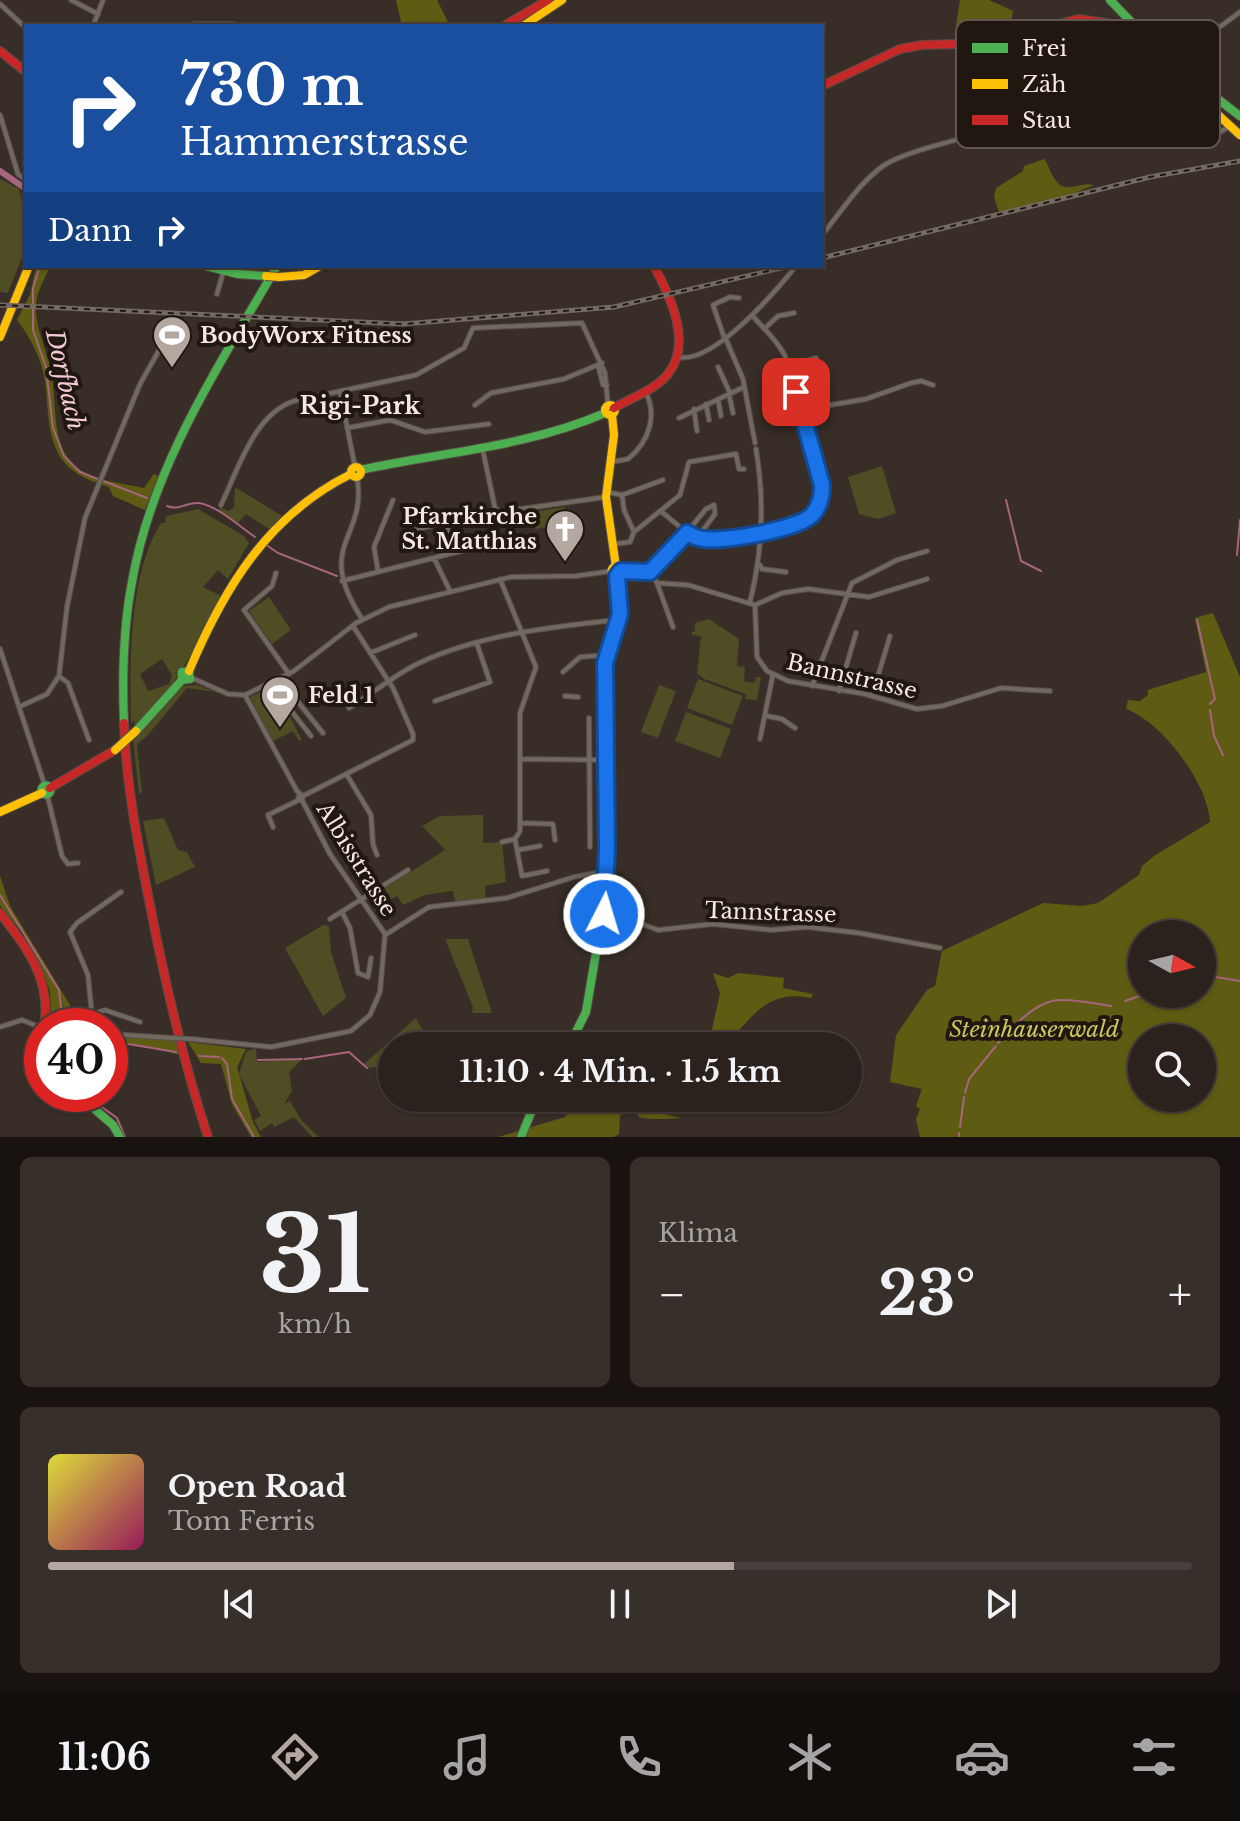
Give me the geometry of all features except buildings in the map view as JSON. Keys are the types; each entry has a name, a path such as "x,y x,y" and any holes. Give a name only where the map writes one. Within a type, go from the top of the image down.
{"main road":[{"path":"508,24 550,0"},
{"path":"516,24 550,0"},
{"path":"526,24 562,0"},
{"path":"1110,0 1129,20"},
{"path":"1118,0 1138,20"},
{"path":"1056,20 1092,16 1105,20"},
{"path":"824,85 904,48 956,45"},
{"path":"0,51 24,70"},
{"path":"1220,94 1240,109"},
{"path":"1220,101 1240,116"},
{"path":"1220,117 1240,135"},
{"path":"0,331 27,268"},
{"path":"0,337 27,268"},
{"path":"224,268 279,277 304,275 316,268"},
{"path":"211,1137 182,1029 139,821 127,731 127,648 139,570 166,485 199,413 279,268"},
{"path":"0,812 46,790 115,750 136,731 187,676 238,573 257,546 299,505 356,472 401,461 483,451 554,435 610,410 666,375 677,357 676,322 655,268"},
{"path":"576,1032 586,1012 607,882 606,655 618,621 621,601 606,494 614,435 610,410"},
{"path":"0,913 21,937 43,978 48,1008"},
{"path":"98,1112 113,1125 120,1137"},
{"path":"521,1137 531,1112"}],"street":[{"path":"71,0 98,14"},
{"path":"94,24 103,0"},
{"path":"0,4 24,26"},
{"path":"1220,27 1240,12"},
{"path":"0,115 18,174 24,178"},
{"path":"1220,132 1230,126"},
{"path":"824,233 875,173 908,154 956,143"},
{"path":"217,294 224,268"},
{"path":"677,357 692,358 725,337 752,315 794,268"},
{"name":"Bannstrasse","path":"739,298 730,297 713,305 744,387 762,492 760,565 752,604 757,657 762,667 788,681 872,696 917,709 942,706 1001,688 1050,691"},
{"path":"764,329 778,316 794,313"},
{"path":"662,512 687,533 711,540 796,525 814,514 822,495 822,485 789,366 777,343 752,315"},
{"path":"221,505 261,426 271,413 294,401 416,375 464,348 475,328 582,323 607,385 610,410"},
{"path":"19,707 47,694 59,676 78,545 97,485 140,384 174,324"},
{"path":"789,366 816,358"},
{"path":"475,405 491,393 563,380 600,364"},
{"path":"718,367 733,413"},
{"path":"801,410 866,399 921,381 933,385"},
{"path":"679,418 744,387"},
{"path":"611,462 628,459 647,437 652,408 644,389"},
{"path":"340,391 356,472 355,509 340,563 342,581 362,619"},
{"path":"718,399 721,416"},
{"path":"706,404 709,420"},
{"path":"694,409 697,431"},
{"path":"347,428 390,420 425,432 489,424"},
{"path":"483,451 494,504 500,512 606,494 622,495 663,480"},
{"path":"614,544 630,542 634,532 662,512 683,491 686,466 691,461 736,454 739,469 744,469"},
{"path":"622,495 624,510 634,532"},
{"path":"378,571 374,547 393,500"},
{"path":"187,676 228,694 245,695 286,675 362,619 389,607 500,579 617,571 650,572 709,506 714,505 715,514 697,538"},
{"path":"410,531 446,521 454,553"},
{"path":"342,581 489,544"},
{"path":"812,686 852,583 897,560 927,551"},
{"path":"434,558 450,591"},
{"path":"760,565 762,569 786,572"},
{"path":"650,572 673,627"},
{"path":"276,573 272,586 244,610 308,715 323,733"},
{"path":"500,579 506,599 534,656 536,670 520,713 520,831 515,839 502,842"},
{"path":"657,583 688,585 752,604 782,593 808,589 869,597 927,579"},
{"path":"349,708 388,682 443,653 524,633 618,621"},
{"path":"273,827 268,815 413,740 388,682 352,626"},
{"path":"839,691 856,633"},
{"path":"370,653 415,635"},
{"path":"872,696 890,636"},
{"path":"435,701 490,682 477,644"},
{"path":"0,649 46,790 62,856 66,863 78,863"},
{"path":"563,672 580,657 606,655"},
{"path":"760,739 773,674"},
{"path":"59,676 68,683 89,740"},
{"name":"Albisstrasse","path":"245,695 330,854 385,935"},
{"path":"565,696 578,697"},
{"path":"289,708 311,736"},
{"path":"299,722 308,715"},
{"path":"767,716 782,719 795,728"},
{"path":"589,718 590,847"},
{"path":"521,759 606,760"},
{"path":"347,775 371,815 377,855"},
{"path":"520,823 553,824 555,840"},
{"path":"515,839 522,876 547,871"},
{"path":"518,850 540,846"},
{"path":"330,919 408,870"},
{"path":"128,1035 271,1047 351,1031 370,1015 380,992 385,935 429,907 507,898 574,877 607,871"},
{"path":"91,1008 88,975 70,932 77,923 121,892"},
{"name":"Tannstrasse","path":"605,905 623,910 656,929 722,924 771,930 807,927 862,933 940,948"},
{"path":"342,912 350,928 357,971 368,977"},
{"path":"368,984 371,958"},
{"path":"128,1018 140,1022"},
{"path":"0,1027 24,1021"}],"shaded area":[{"path":"0,179 19,189 24,202 24,252 8,293 0,292"},
{"path":"882,466 896,513 878,519 859,514 848,477"},
{"path":"235,487 282,516 269,529 246,514 238,523 219,510 220,507 228,511 234,508"},
{"path":"565,507 568,524 535,529 532,512"},
{"path":"198,509 244,536 249,543 228,579 218,570 203,587 223,597 173,682 135,727 134,720 131,724 133,620 142,568 150,544 161,523 165,523 166,516","holes":["162,659 172,675 169,684 148,691 140,674"]},
{"path":"269,597 291,630 272,644 249,611"},
{"path":"709,619 739,639 737,666 745,667 744,681 754,683 756,677 761,677 757,700 745,699 746,694 704,679 697,673 701,636 692,635 692,632 695,631 695,623"},
{"path":"698,679 743,696 732,725 687,708"},
{"path":"197,685 215,692 187,688 137,744 142,794 139,793 133,740 178,691 184,686"},
{"path":"659,685 676,691 658,738 641,732"},
{"path":"270,688 272,691 275,689 302,740 299,741 293,731 273,741 250,697"},
{"path":"686,712 731,729 720,758 675,741"},
{"path":"483,815 483,843 502,842 506,882 485,886 486,901 456,905 453,891 425,895 403,905 397,896 382,904 376,894 445,850 422,826 440,816"},
{"path":"164,818 178,850 187,852 195,867 156,885 143,821"},
{"path":"323,925 329,926 331,952 346,998 323,1016 285,948"},
{"path":"445,939 468,939 492,1013 472,1013 473,1007"},
{"path":"416,1018 423,1032 400,1032"},
{"path":"256,1048 257,1062 304,1058 289,1072 292,1091 284,1104 290,1101 302,1121 319,1137 312,1137 294,1117 274,1127 272,1123 260,1131 254,1120 261,1116 239,1074 246,1052"},
{"path":"378,1052 378,1066 369,1068 364,1064"}],"green space":[{"path":"396,0 437,0 449,24 402,24"},
{"path":"960,0 989,0 1013,11 1011,20 957,20"},
{"path":"1044,159 1061,185 1094,185 1065,197 999,212 994,197 996,188 1023,171 1024,166"},
{"path":"36,268 49,268 37,296 36,314 50,366 58,431 66,455 81,470 117,483 144,488 154,474 158,476 145,510 113,496 109,487 74,471 57,450 50,428 41,364 17,320 30,295"},
{"name":"Steinhauserwald","path":"1213,613 1240,677 1240,1137 920,1137 916,1119 920,1109 916,1106 922,1089 890,1082 896,1035 927,990 935,986 942,951 1043,903 1082,906 1098,903 1139,875 1142,866 1154,856 1210,822 1201,790 1181,756 1154,727 1126,709 1128,700 1140,701 1148,695 1148,690 1206,672 1195,618"},
{"path":"0,876 10,906 69,1008 51,1008 50,991 43,972 22,932 0,906"},
{"path":"713,973 728,978 738,973 784,978 783,988 813,994 811,998 796,996 773,1001 754,1014 738,1032 711,1032 720,993"},
{"path":"128,1037 177,1041 180,1055 128,1044"},
{"path":"188,1042 246,1049 237,1067 253,1122 261,1137 251,1137 232,1104 221,1064 201,1063"},
{"path":"570,1112 630,1112 620,1115 619,1134 614,1137 498,1137 565,1117"},
{"path":"637,1112 656,1112 681,1118 659,1119 639,1117"}],"waterway":[{"name":"Dorfbach","path":"0,171 24,188"},
{"name":"Dorfbach","path":"39,268 33,288 33,330 46,367 53,428 64,456 80,472 147,498"},
{"path":"1006,500 1021,561 1041,571"},
{"name":"Dorfbach","path":"167,506 206,505 255,537"},
{"path":"1237,555 1240,520"},
{"name":"Dorfbach","path":"265,544 278,553 337,576"},
{"path":"1197,620 1215,699 1210,704"},
{"path":"1210,710 1214,736 1223,755"},
{"path":"0,895 59,990 61,1008"},
{"path":"1216,977 1240,981"},
{"path":"998,1043 1026,1016 1051,1001 1073,1000 1111,1006"},
{"path":"128,1044 176,1052"},
{"path":"965,1093 969,1079 996,1046"},
{"path":"305,1059 349,1052 367,1068"},
{"path":"199,1056 219,1057"},
{"path":"222,1058 227,1064 232,1099 254,1137"},
{"path":"258,1060 302,1059"},
{"path":"960,1127 964,1097"},
{"path":"109,1112 117,1118 125,1137"}],"railway":[{"path":"824,258 1150,177 1240,161"},
{"path":"0,305 403,324 614,307 781,268"}],"traffic: fast":[{"path":"1110,0 1129,20"},
{"path":"1220,101 1240,116"},
{"path":"214,268 266,276"},
{"path":"124,723 124,652 129,600 142,539 155,498 190,418 276,268"},
{"path":"360,470 515,441 605,413"},
{"path":"576,1032 586,1012 606,894 605,663 620,614 617,576"},
{"path":"136,731 182,680 182,672 189,671 190,679 182,680"},
{"path":"46,786 50,790 46,794 42,790 46,786"},
{"path":"98,1112 113,1125 120,1137"},
{"path":"521,1137 531,1112"}],"traffic: slow":[{"path":"526,24 562,0"},
{"path":"1220,117 1240,135"},
{"path":"0,337 28,268"},
{"path":"279,277 304,275 316,268"},
{"path":"266,276 279,277"},
{"path":"610,405 615,410 610,415 605,410 610,405"},
{"path":"612,415 614,435 606,497 616,567"},
{"path":"356,467 361,472 356,477 351,472 356,467"},
{"path":"189,671 217,611 272,532 296,510 351,474"},
{"path":"616,566 621,571 616,576 611,571 616,566"},
{"path":"115,750 136,731"},
{"path":"0,812 42,793"}],"traffic: jam":[{"path":"507,24 548,0"},
{"path":"1074,20 1085,20"},
{"path":"824,85 900,49 956,44"},
{"path":"0,51 24,70"},
{"path":"614,408 656,385 675,362 679,334 672,305 655,268"},
{"path":"124,723 133,814 156,934 168,993 208,1137"},
{"path":"50,788 115,750"},
{"path":"0,913 35,965 46,1008"}],"place":[{"name":"BodyWorx Fitness","path":"172,369"},
{"name":"Pfarrkirche St. Matthias","path":"565,563"},
{"name":"Feld 1","path":"280,729"}],"district":[{"name":"Rigi-Park","path":"360,406"}],"route":[{"path":"604,914 607,882 605,663 620,614 617,576 621,571 650,572 687,533 711,540 725,538 796,525 814,514 822,495 822,485 796,392"}]}
